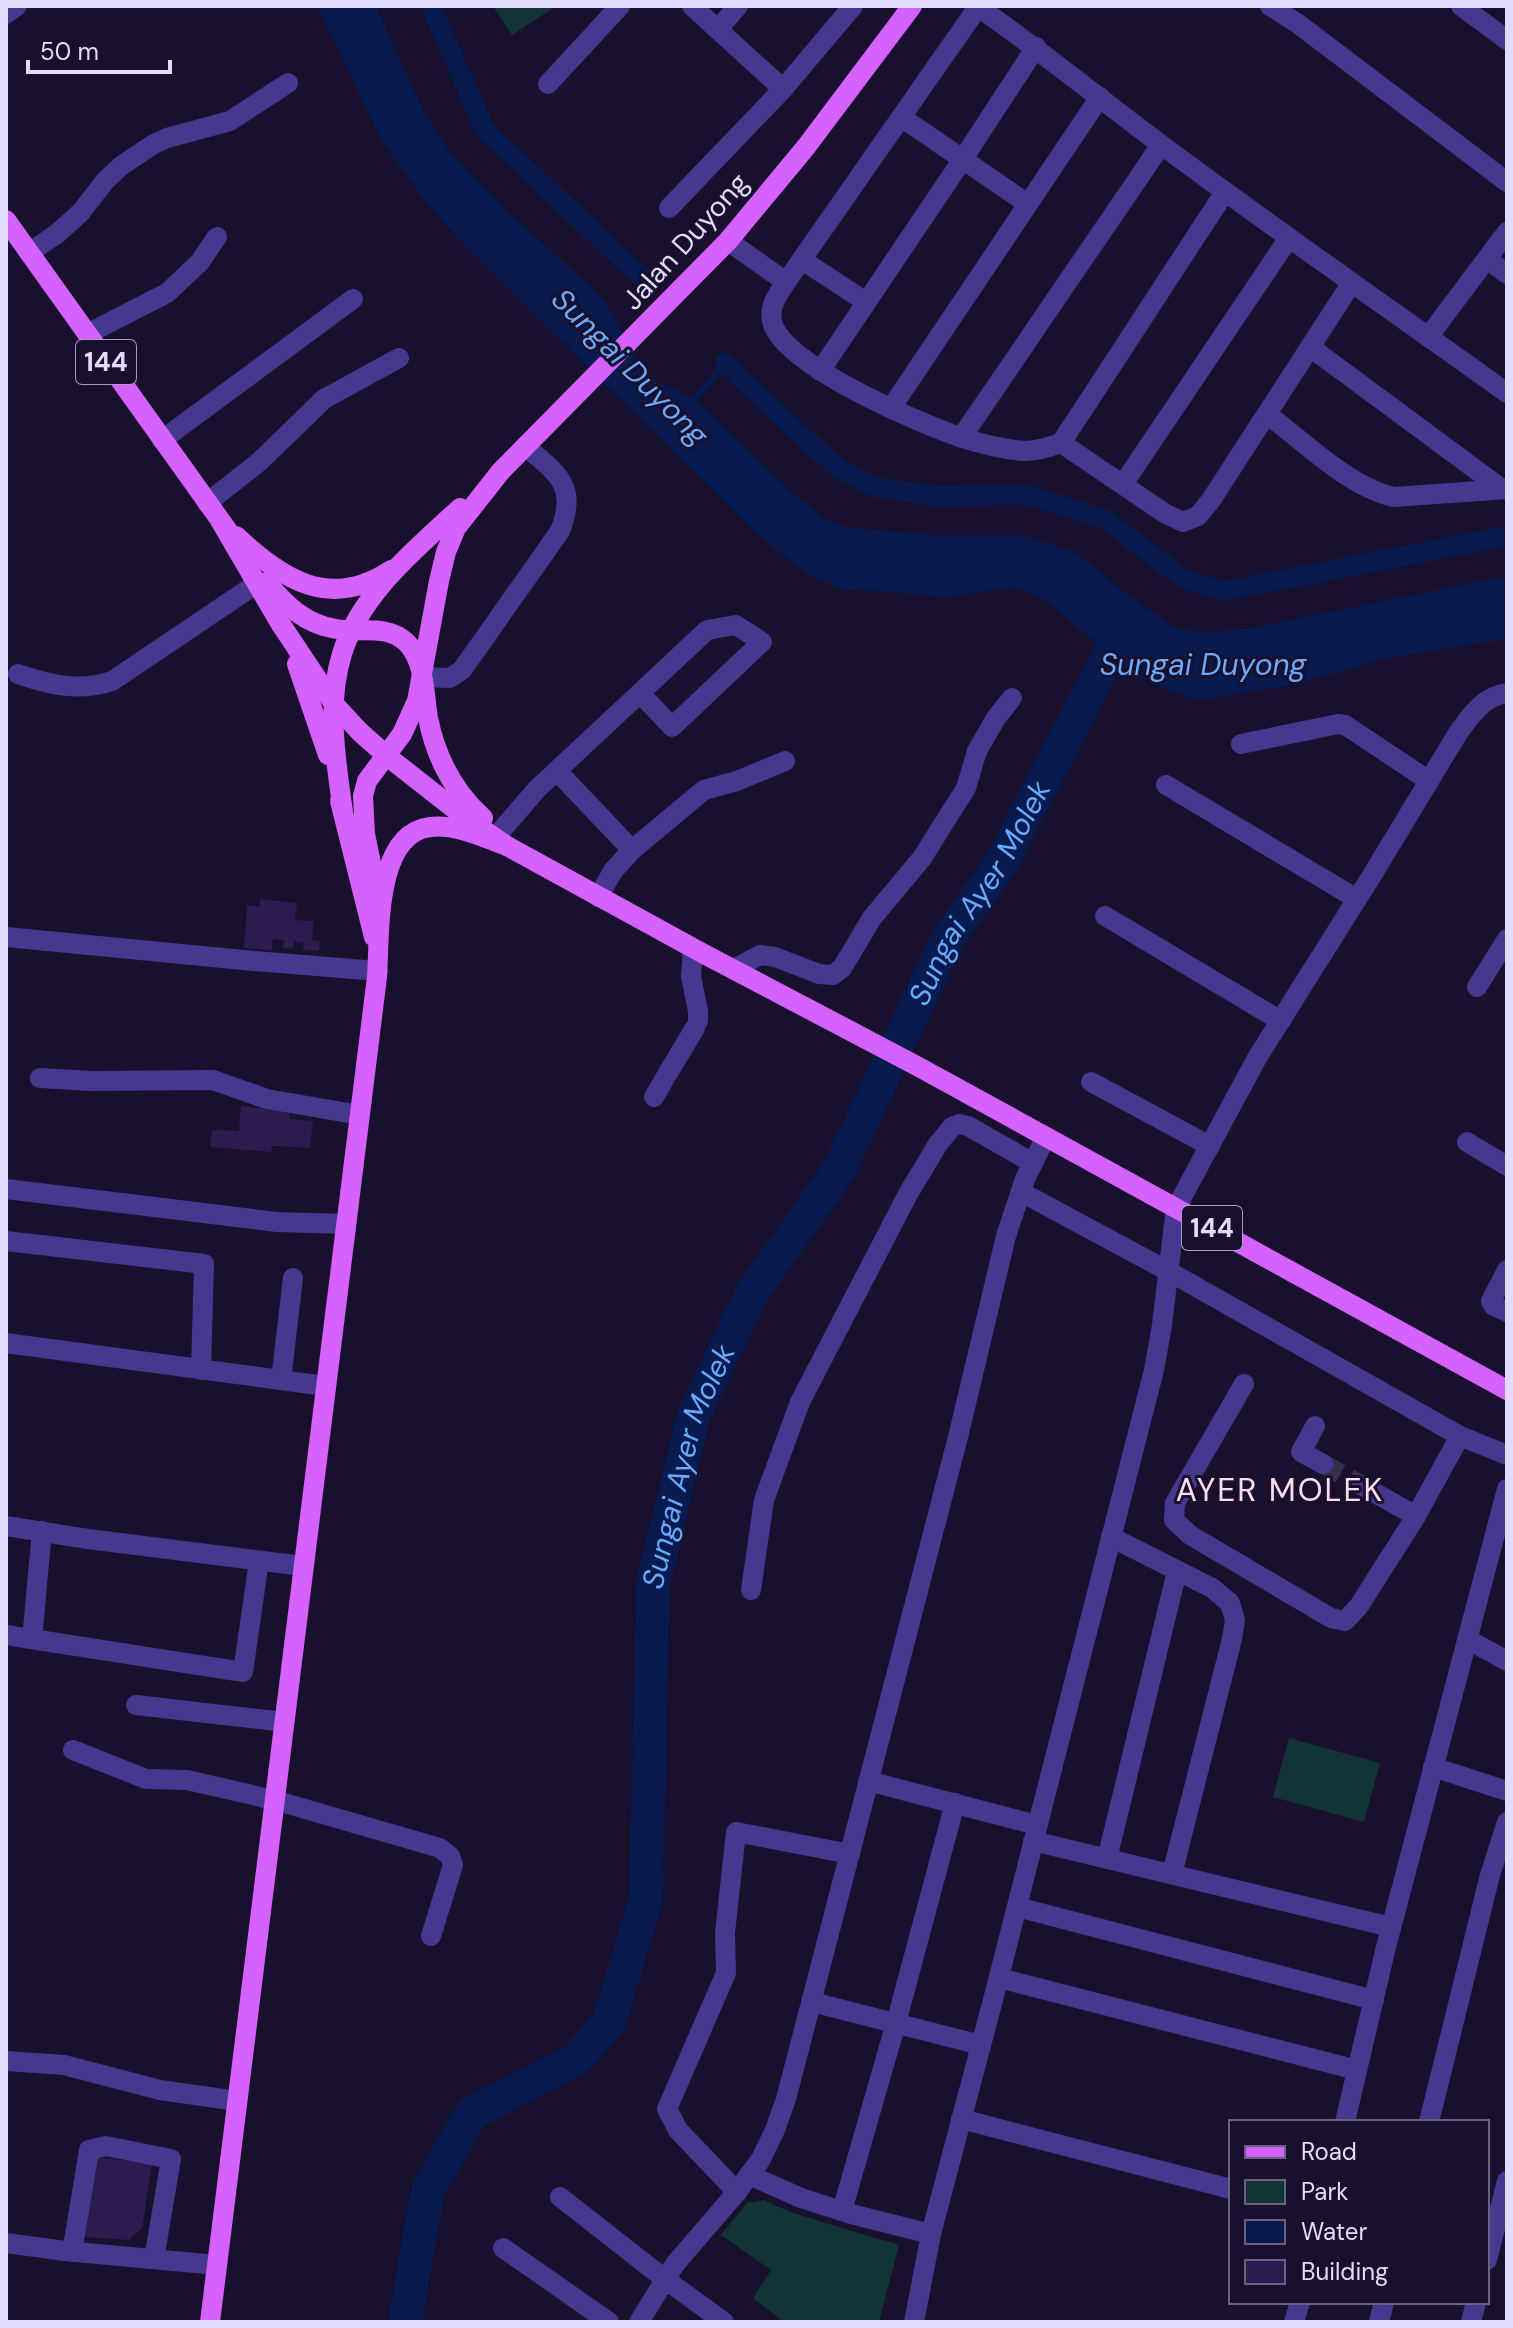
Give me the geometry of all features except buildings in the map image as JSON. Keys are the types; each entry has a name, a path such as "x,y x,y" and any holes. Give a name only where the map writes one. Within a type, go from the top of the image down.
{"main road":[{"name":"Jalan Duyong","path":"422,677 446,552 456,528 501,471 728,241 806,147 912,6"},
{"name":"144","path":"6,220 207,503 283,602 300,616 318,624 335,629 380,630 406,642 414,653 422,677 440,761 455,789 503,839"},
{"path":"343,812 335,755 334,704 342,653 351,630 370,601 402,564 501,471"},
{"name":"144","path":"221,522 280,623 334,704 385,754 462,815 598,897 917,1066 1507,1390"},
{"path":"221,522 262,560 289,578 309,585 357,587 402,564"},
{"path":"280,623 305,682 330,760 378,963"},
{"path":"381,918 365,834 363,796 367,781 409,721 422,677"},
{"path":"210,2322 360,1115 386,878 401,841 416,831 431,827 451,828 503,839"}],"street":[{"path":"6,14 17,6"},
{"path":"548,84 620,6"},
{"path":"692,6 783,89"},
{"path":"718,29 738,6"},
{"path":"669,208 783,89 853,6"},
{"path":"1225,192 1061,443 1043,449 1024,451 961,438 891,408 820,371 783,343 772,322 772,304 786,282 977,6 1036,47 1225,192 1507,393"},
{"path":"1270,6 1297,23 1507,182"},
{"path":"1461,6 1507,40"},
{"path":"820,371 1036,47"},
{"path":"29,253 81,212 121,166 152,145 230,121 288,83"},
{"path":"891,408 1100,97"},
{"path":"901,117 1028,204"},
{"path":"961,438 1161,145"},
{"path":"1428,337 1507,232"},
{"path":"87,334 167,293 199,263 217,237"},
{"path":"1123,484 1289,238"},
{"path":"728,241 786,282"},
{"path":"1487,259 1507,274"},
{"path":"802,260 866,302"},
{"path":"1061,443 1174,518 1183,522 1198,516 1351,284"},
{"path":"162,440 353,299"},
{"path":"1310,347 1505,489"},
{"path":"207,503 259,462 324,399 399,358"},
{"path":"1267,414 1358,484 1378,493 1394,497 1505,489"},
{"path":"422,677 450,678 462,670 560,531 567,513 568,497 562,482 525,446"},
{"path":"18,674 72,687 94,687 112,681 256,584"},
{"path":"503,839 537,789 707,630 736,625 762,642 672,727 640,693"},
{"path":"914,2322 931,2234 1154,1370 1176,1208 1257,1058 1472,713 1498,694 1507,693"},
{"path":"734,969 760,955 775,957 819,974 833,975 842,968 872,918 922,858 966,788 977,751 1012,698"},
{"path":"1241,744 1345,725 1429,781"},
{"path":"598,897 613,871 632,850 704,790 737,781 785,761"},
{"path":"557,771 632,850"},
{"path":"1166,785 1357,899"},
{"path":"1105,916 1281,1021"},
{"path":"6,937 238,960 378,963"},
{"path":"1477,987 1507,939"},
{"path":"654,1097 696,1024 698,1011 691,976 693,948"},
{"path":"40,1078 91,1081 213,1080 267,1099 360,1115"},
{"path":"1091,1082 1210,1146"},
{"path":"751,1590 764,1500 800,1402 908,1194 949,1130 959,1124 968,1126 1033,1163"},
{"path":"639,2322 675,2264 761,2159 786,2099 958,1437 1006,1236 1021,1192 1046,1137"},
{"path":"1467,1142 1507,1166"},
{"path":"6,1189 277,1222 346,1224"},
{"path":"1021,1192 1460,1436 1507,1455"},
{"path":"6,1241 204,1264 201,1370"},
{"path":"1507,1270 1491,1301 1494,1306 1507,1312"},
{"path":"281,1380 293,1278"},
{"path":"6,1343 325,1386"},
{"path":"1244,1384 1175,1503 1174,1520 1190,1535 1331,1618 1345,1621 1359,1606 1416,1516 1460,1436"},
{"path":"1315,1426 1301,1452 1323,1464"},
{"path":"1359,1484 1416,1516"},
{"path":"1345,2120 1391,1927 1467,1639 1498,1551 1507,1489"},
{"path":"6,1526 303,1566"},
{"path":"32,1639 42,1531"},
{"path":"1111,1537 1212,1588 1230,1603 1235,1620 1172,1874"},
{"path":"6,1635 243,1672 259,1561"},
{"path":"1107,1859 1177,1571"},
{"path":"1467,1639 1507,1661"},
{"path":"136,1705 284,1722"},
{"path":"73,1750 146,1779 187,1780 274,1800 440,1848 450,1856 453,1865 431,1936"},
{"path":"1433,1767 1507,1791"},
{"path":"868,1781 955,1803 1107,1859 1391,1927"},
{"path":"842,2211 955,1803"},
{"path":"1429,2120 1490,1875 1507,1822"},
{"path":"850,1854 736,1832 725,1933 726,1973 667,2109 678,2130 743,2184 931,2234"},
{"path":"1017,1907 1374,2000"},
{"path":"999,1978 1357,2070"},
{"path":"812,2002 981,2045"},
{"path":"6,2061 64,2065 160,2090 237,2101"},
{"path":"961,2119 1229,2188"},
{"path":"72,2252 89,2150 106,2146 171,2159 154,2259"},
{"path":"1489,2252 1507,2181"},
{"path":"560,2197 724,2322"},
{"path":"6,2243 217,2265"},
{"path":"503,2248 609,2322"}],"green space":[{"path":"493,6 555,6 555,7 512,35"},
{"path":"1289,1738 1380,1763 1364,1822 1273,1797"},
{"path":"764,2200 793,2213 899,2245 879,2322 784,2322 753,2298 771,2270 721,2235 747,2203"}],"water":[{"name":"Sungai Duyong","path":"317,6 376,6 424,112 449,151 514,217 605,300 637,361 658,382 703,406 792,493 823,517 845,527 935,535 1024,535 1077,553 1125,593 1177,629 1210,632 1252,628 1507,576 1507,639 1388,658 1294,685 1202,700 1169,692 1131,672 1044,599 1016,589 942,598 844,590 809,576 758,535 467,248 430,207 383,143"}],"waterway":[{"path":"431,6 485,130 640,276"},
{"path":"689,406 725,363"},
{"path":"725,363 840,469 874,487 935,496 1028,495 1105,519 1184,579 1224,591 1507,536"},
{"name":"Sungai Ayer Molek","path":"405,2322 428,2190 472,2113 577,2059 609,2022 646,1899 653,1584 694,1415 752,1293 839,1170 948,938 1000,865 1125,624"}],"tunnel":[{"path":"1323,1464 1359,1484"}],"district":[{"name":"AYER MOLEK","path":"1280,1490"}]}
